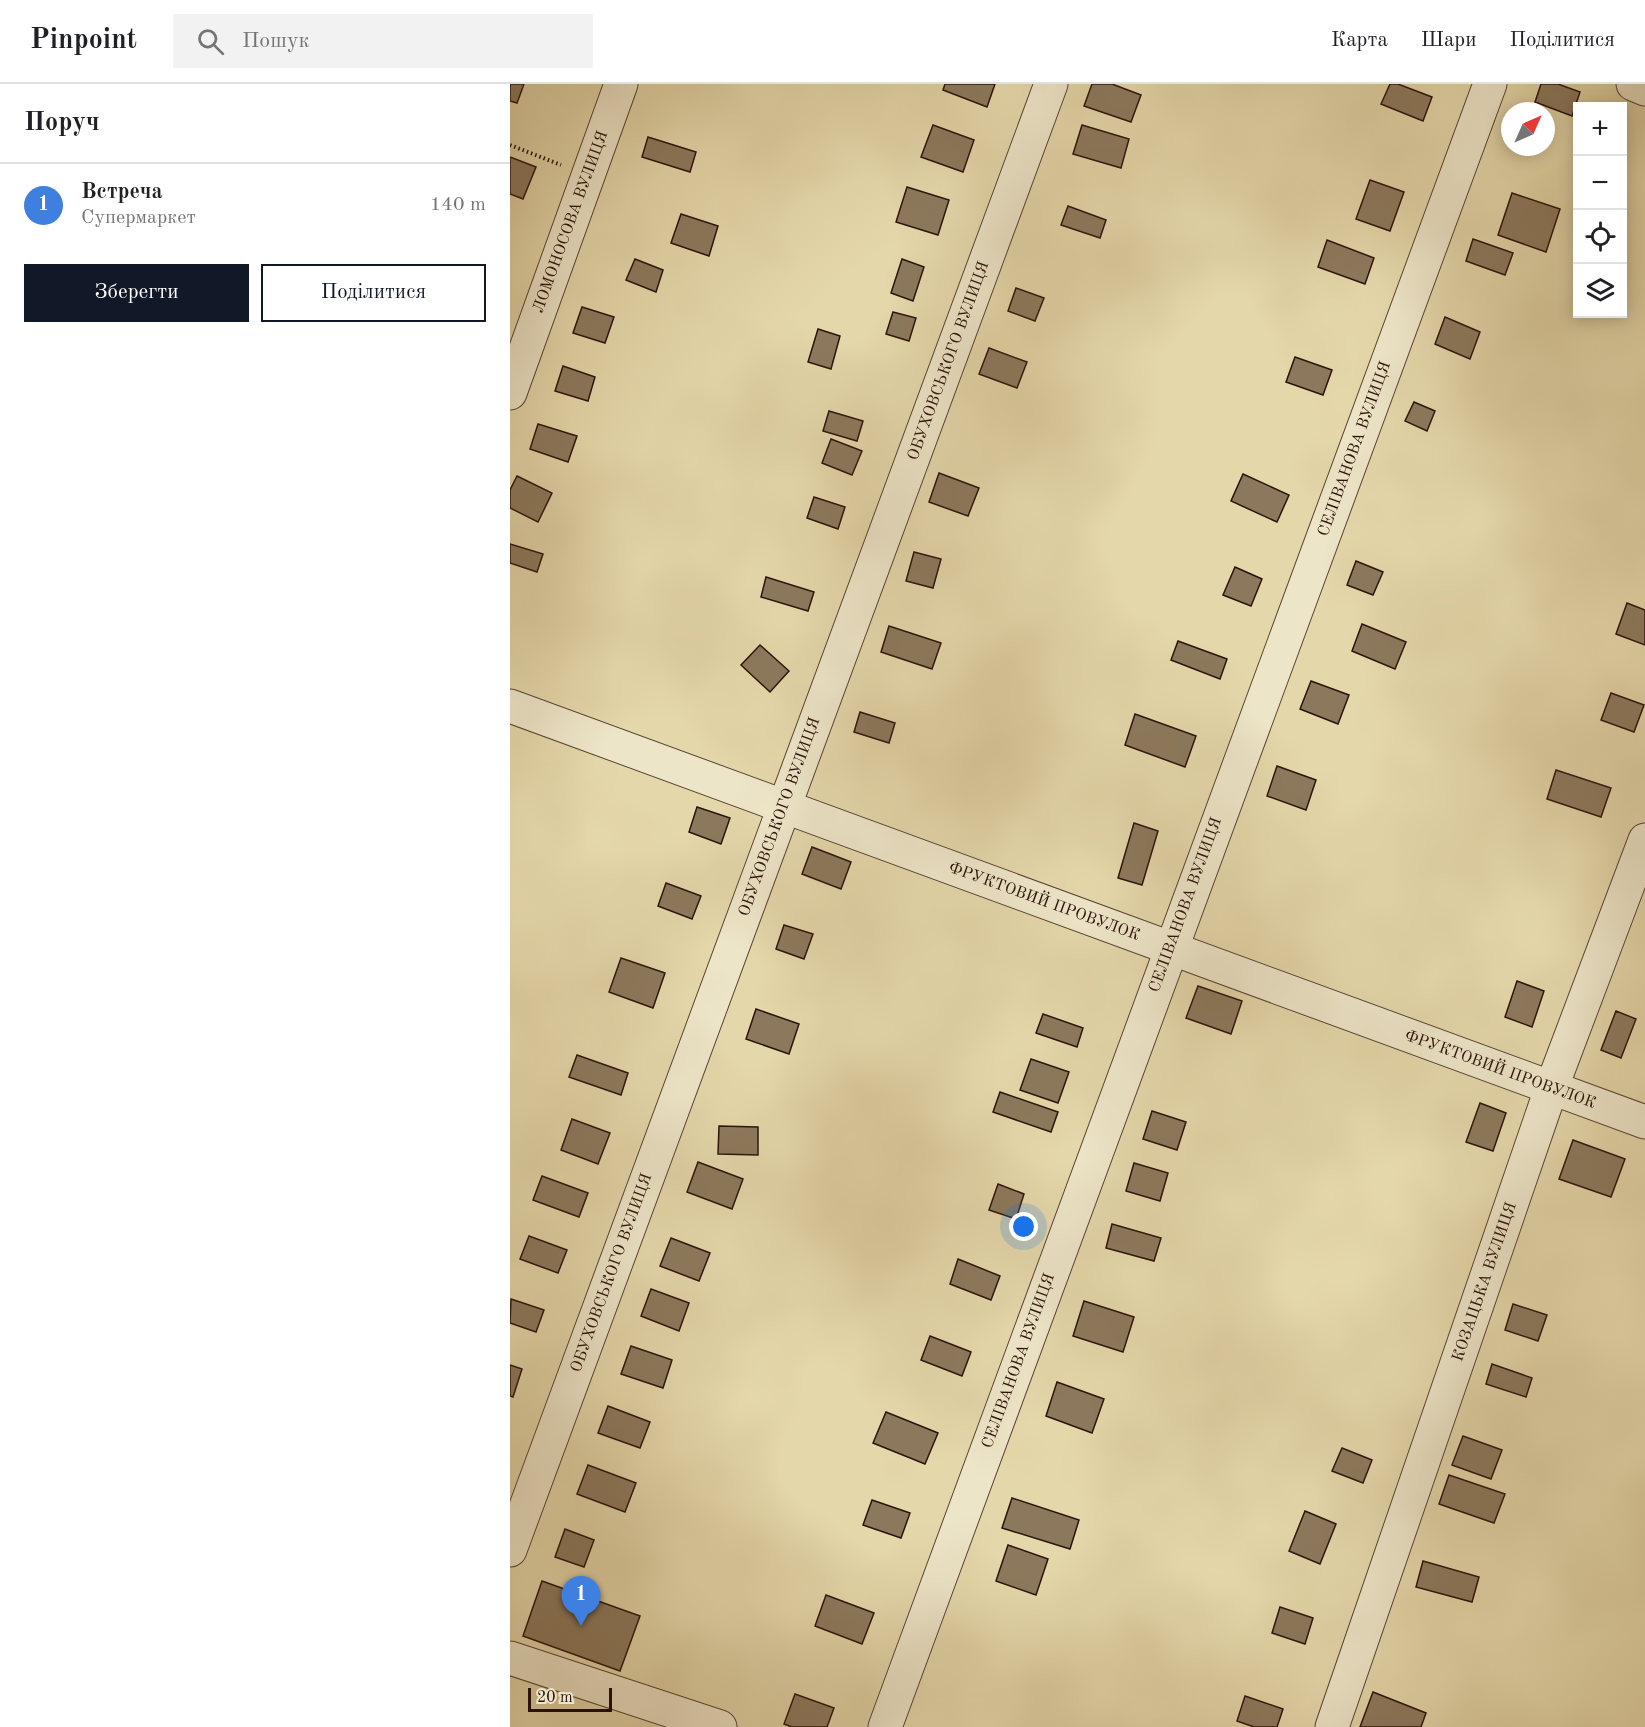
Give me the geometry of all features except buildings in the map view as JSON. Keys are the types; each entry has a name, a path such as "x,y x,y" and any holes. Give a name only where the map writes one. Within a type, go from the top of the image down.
{"street":[{"name":"ЛОМОНОСОВА ВУЛИЦЯ","path":"510,393 621,84"},
{"name":"ОБУХОВСЬКОГО ВУЛИЦЯ","path":"510,1550 1051,84"},
{"name":"СЕЛІВАНОВА ВУЛИЦЯ","path":"885,1727 1490,84"},
{"path":"1633,84 1645,89"},
{"name":"ФРУКТОВИЙ ПРОВУЛОК","path":"510,706 1645,1122"},
{"name":"КОЗАЦЬКА ВУЛИЦЯ","path":"1332,1727 1551,1089 1645,840"},
{"path":"510,1658 720,1727"}],"path":[{"path":"510,145 587,175"}],"place":[{"name":"Встреча","path":"581,1626"}]}
